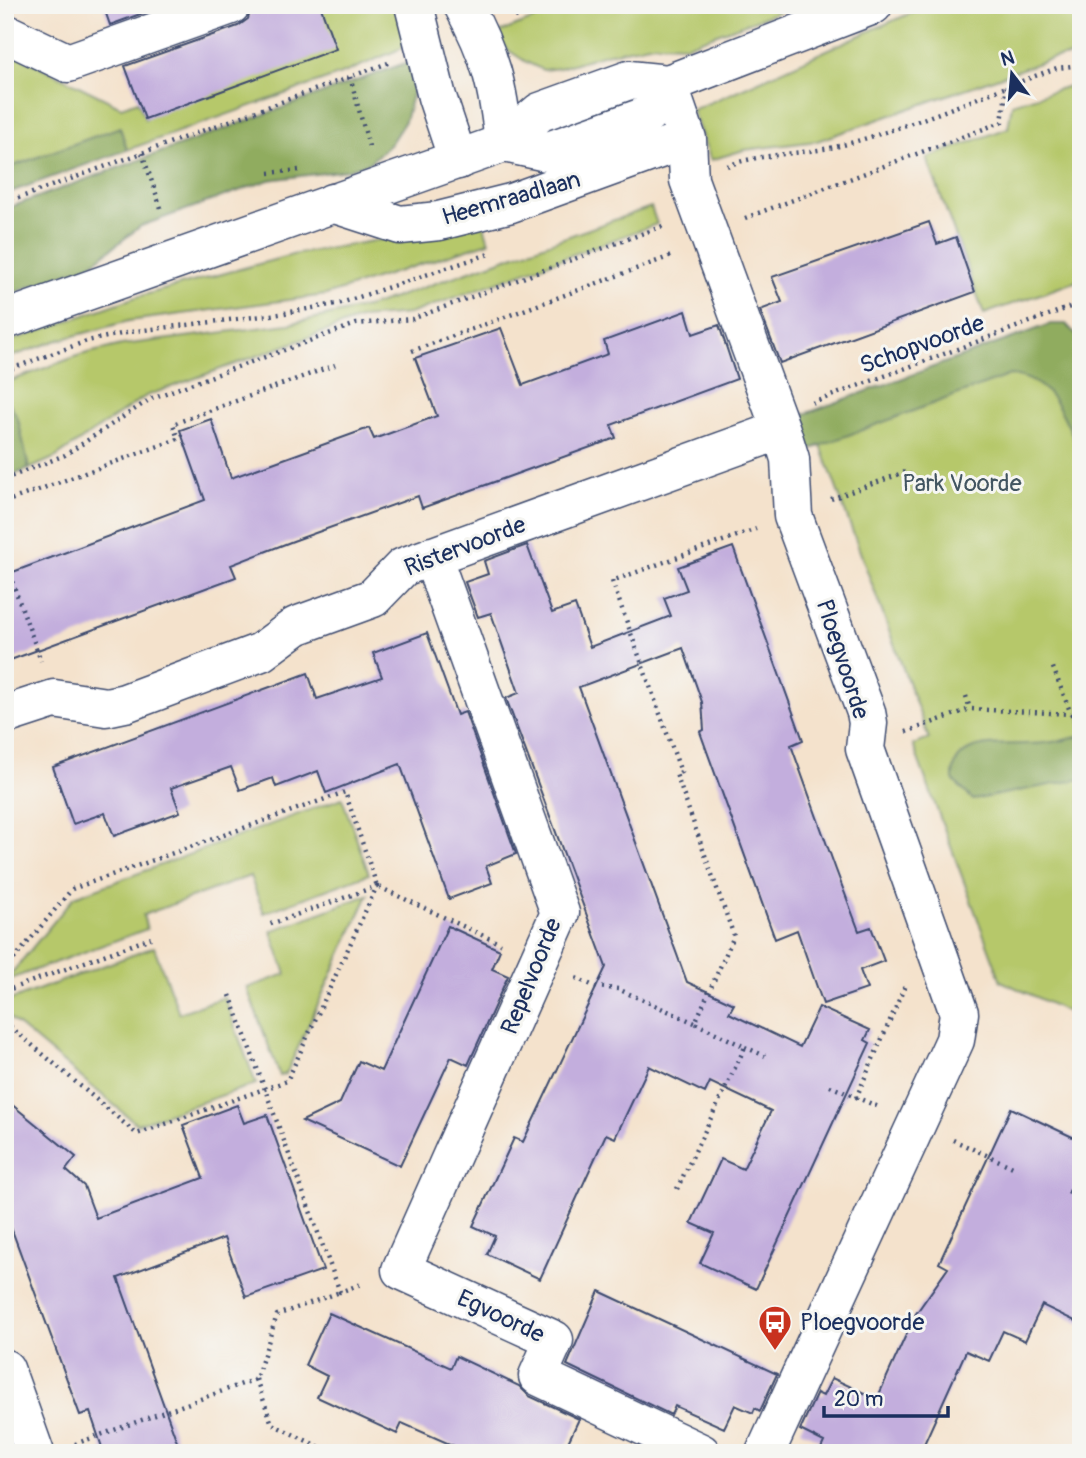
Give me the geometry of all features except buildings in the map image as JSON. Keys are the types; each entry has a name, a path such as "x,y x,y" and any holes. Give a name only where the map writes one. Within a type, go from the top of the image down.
{"street":[{"path":"5,33 68,63 231,5"},
{"path":"414,5 458,160"},
{"name":"Heemraadlaan","path":"5,320 504,143 540,112 629,80 668,84 873,5"},
{"path":"470,18 488,52 499,94 504,143"},
{"name":"Ploegvoorde","path":"668,84 687,139 689,180 790,459 793,512 866,712 868,723 864,740 957,1002 959,1028 765,1453"},
{"name":"Heemraadlaan","path":"332,203 400,225 439,220 511,203 687,139"},
{"name":"Ristervoorde","path":"5,715 54,699 106,707 138,699 261,652 296,626 373,598 395,572 432,556 778,423"},
{"name":"Repelvoorde","path":"401,1270 560,913 432,556"},
{"name":"Egvoorde","path":"401,1270 554,1340 538,1376 702,1453"},
{"path":"5,1369 50,1450"}],"path":[{"path":"470,18 547,5"},
{"path":"5,203 425,49"},
{"path":"350,77 371,155"},
{"path":"5,479 65,455 152,398 356,324 412,319 707,228 1002,122 1007,86"},
{"path":"142,153 162,211"},
{"path":"269,173 307,169"},
{"path":"412,351 707,228"},
{"name":"Schopvoorde","path":"778,423 1081,303"},
{"path":"5,502 178,439 173,424 335,365"},
{"path":"793,512 908,471 915,488"},
{"path":"5,562 54,699"},
{"path":"864,740 895,736 970,709 1071,714 1052,665"},
{"path":"965,696 970,709"},
{"path":"5,1022 137,1134 287,1081 377,886 268,925"},
{"path":"5,992 151,938"},
{"path":"856,1097 914,966 941,957"},
{"path":"230,995 340,1292"},
{"path":"695,1023 765,1056"},
{"path":"677,1189 744,1047"},
{"path":"830,1086 1015,1168"},
{"path":"1068,1191 1081,1197"},
{"path":"332,1453 272,1424 256,1379 277,1315 401,1270"},
{"path":"50,1450 256,1379"}],"green space":[{"path":"320,5 396,5 407,46 344,73 127,150 120,128 5,169 5,49 121,107 138,101 145,119"},
{"path":"571,5 797,5 687,45 654,44 543,70 508,50 495,34"},
{"path":"931,5 1081,5 1081,55 1053,58 817,141 744,150 711,160 692,110"},
{"path":"411,61 413,92 405,121 390,144 369,163 347,170 269,180 141,226 90,265 5,296 5,209"},
{"path":"1075,84 1081,85 1080,280 984,314 927,158 1008,128 1012,104"},
{"path":"120,127 127,150 5,194 5,169"},
{"path":"651,207 657,224 409,314 362,318 146,396 56,457 29,469 18,419 5,395 5,383 80,355 122,345 289,324 371,306"},
{"path":"483,222 489,242 326,295 129,321 55,341 5,359 5,343 133,298 292,255"},
{"name":"Park Voorde","path":"1051,324 1066,324 1081,345 1081,1018 1001,981 913,745 929,739 821,446 811,449 799,416"},
{"path":"1051,324 1066,324 1081,345 1081,453 1062,414 1047,392 1025,378 1010,375 811,449 799,416"},
{"path":"5,395 18,419 29,469 5,478"},
{"path":"1081,736 1081,779 973,800 953,780 954,767 959,757 977,747 1046,743"},
{"path":"342,798 369,874 264,913 250,876 143,915 147,929 5,981 74,897"},
{"path":"368,895 286,1074 280,1076 247,988 286,974 271,931"},
{"path":"154,947 179,1013 224,997 256,1084 137,1124 5,1014 5,1002"}],"place":[{"name":"Ploegvoorde","path":"775,1352"}]}
